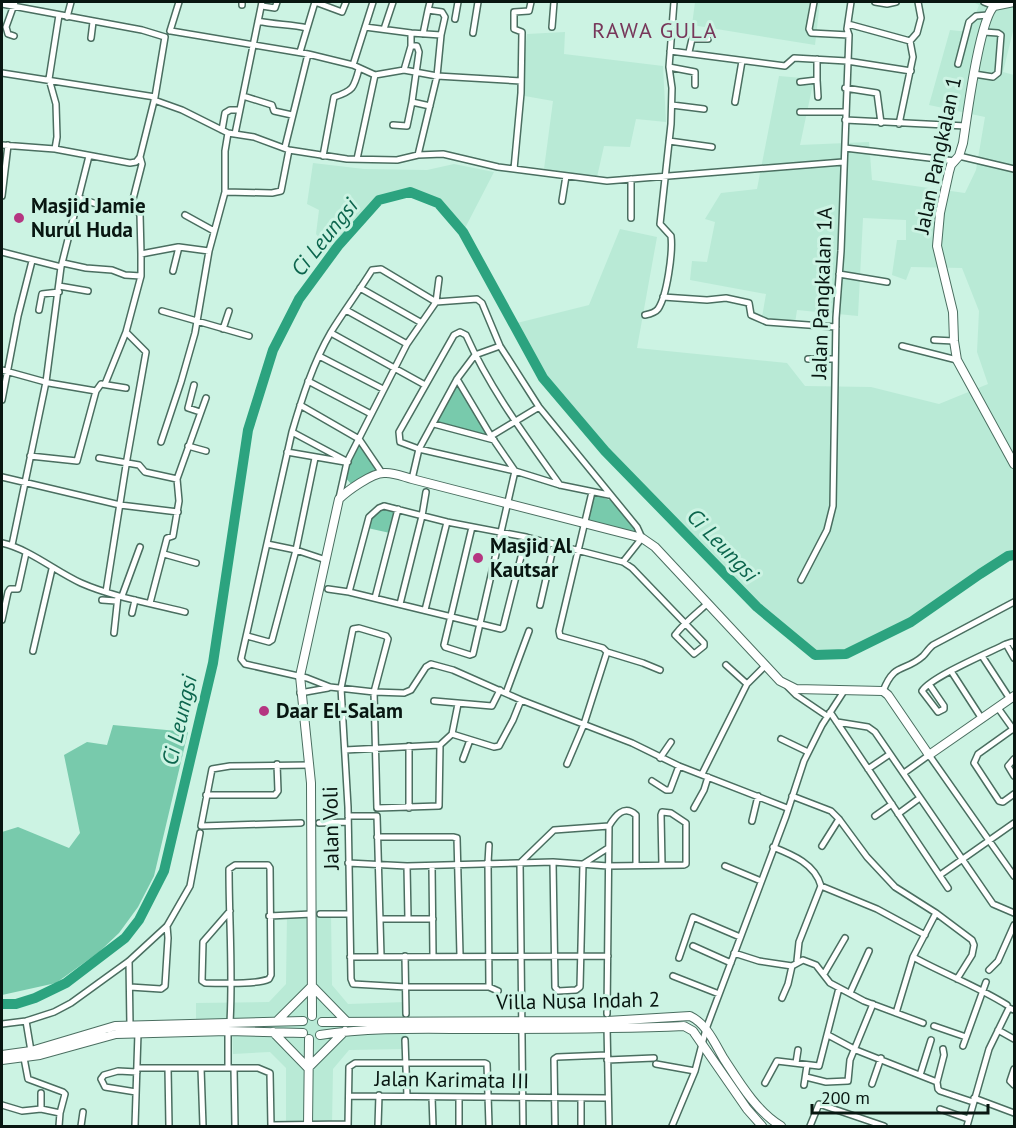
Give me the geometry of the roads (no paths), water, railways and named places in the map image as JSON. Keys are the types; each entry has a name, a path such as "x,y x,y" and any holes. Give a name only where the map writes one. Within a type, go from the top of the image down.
{"street":[{"path":"68,17 71,2"},
{"path":"2,196 5,145 55,149 130,163 136,162 140,157 154,99 165,37 171,31 179,2"},
{"path":"235,134 262,4 275,8 277,2"},
{"path":"300,52 315,2 342,12 346,2"},
{"path":"323,156 334,97 355,86 356,67 373,2"},
{"path":"384,29 393,2"},
{"path":"423,34 430,2"},
{"path":"455,19 458,2"},
{"path":"473,33 478,2"},
{"path":"514,170 521,81 522,32 514,29 514,12 529,11 531,2"},
{"path":"552,27 554,2"},
{"path":"645,315 657,311 663,297 671,260 672,239 670,233 660,224 672,105 669,67 675,2"},
{"path":"814,2 809,29 811,33 849,35"},
{"name":"Jalan Pangkalan 1A","path":"801,580 827,530 833,506 836,327 845,148 848,24 851,2"},
{"path":"875,2 887,4 896,2"},
{"path":"910,41 917,33 921,18 918,2"},
{"path":"984,2 994,6 1014,4"},
{"path":"2,4 14,4 68,17 142,30 165,37"},
{"path":"14,4 6,31 14,36"},
{"name":"Jalan Pangkalan 1","path":"994,6 988,15 974,74 966,126 957,159 949,172 937,238 953,312 957,360 1014,464"},
{"path":"418,155 437,76 445,17 444,14 428,9"},
{"path":"55,149 56,104 49,79 59,15"},
{"path":"958,64 969,22 976,16 988,15"},
{"path":"258,21 308,28"},
{"path":"91,38 93,22"},
{"path":"848,24 910,41"},
{"path":"365,27 441,35"},
{"path":"171,31 300,52 356,67 375,75 404,70 437,76 521,81"},
{"path":"974,74 993,77 998,73 1001,35 984,32"},
{"path":"404,70 411,46 411,33"},
{"path":"689,52 692,39 708,39"},
{"path":"899,124 911,71 913,50 910,41"},
{"path":"393,125 407,126 419,49 417,46 411,46"},
{"path":"670,51 787,66 792,58 817,59 847,61 911,71"},
{"path":"225,192 272,193 281,191 292,115 308,54"},
{"path":"817,59 818,97"},
{"path":"735,102 742,61"},
{"path":"669,67 695,72 695,85"},
{"path":"2,73 49,79 154,99 182,110 225,132 254,137 287,149 323,156 397,160 418,155 449,154 514,170 598,180 665,177 843,162"},
{"path":"357,159 375,75"},
{"path":"800,82 817,80"},
{"path":"846,88 877,93 881,123"},
{"path":"243,96 272,105 274,111 292,115"},
{"path":"412,102 430,106"},
{"path":"161,442 181,382 197,322 209,250 225,192 227,104"},
{"path":"672,105 704,109"},
{"path":"225,113 230,110 239,110"},
{"path":"800,112 845,112"},
{"path":"845,120 966,126"},
{"path":"669,141 711,147"},
{"path":"845,148 957,159 1014,168"},
{"path":"12,545 46,382 62,265 89,156"},
{"path":"131,207 142,164 140,157"},
{"path":"562,201 566,176"},
{"path":"631,179 631,218"},
{"path":"80,198 109,207 131,207 140,214 141,276 126,332 105,384"},
{"path":"185,215 214,231"},
{"path":"141,254 146,255 178,247 209,250"},
{"path":"173,271 178,247"},
{"path":"2,252 32,261 112,270 125,275 141,276"},
{"path":"2,400 5,371 32,261"},
{"path":"642,538 637,527 540,406 501,346 482,303 478,300 436,302 379,269 372,270 330,333 308,381 287,452 241,659 243,663 300,676 330,687 374,692 404,693 411,690 426,667 431,664 453,670 521,700 632,743 660,758 787,808"},
{"path":"839,274 887,282"},
{"path":"312,1016 316,914 310,765 300,693 300,676 347,462 407,344 420,322 436,302 439,279"},
{"path":"360,288 420,322"},
{"path":"39,310 42,294 59,289 88,291"},
{"path":"663,297 707,300 726,298 748,303 751,315 767,322 836,327"},
{"path":"346,310 407,344"},
{"path":"223,329 229,311"},
{"path":"162,312 249,336"},
{"path":"106,592 146,352 126,332"},
{"path":"330,333 425,385"},
{"path":"560,485 515,421 466,335 458,333 452,337 398,435 402,443 515,471 560,485 610,495"},
{"path":"934,340 954,342"},
{"path":"412,479 419,449 457,379 476,356 501,346"},
{"path":"902,346 957,360"},
{"path":"319,356 383,389"},
{"path":"808,359 835,358"},
{"path":"5,371 46,382 96,391"},
{"path":"457,379 492,438 515,471 473,654 470,655 444,646 472,527"},
{"path":"308,381 371,414"},
{"path":"30,456 77,461 98,385 126,388"},
{"path":"194,385 188,408 200,412"},
{"path":"150,603 167,538 174,534 178,512 177,479 206,398"},
{"path":"300,405 359,439 382,473"},
{"path":"492,438 540,406"},
{"path":"434,424 492,438"},
{"path":"292,432 347,462"},
{"path":"188,446 206,451"},
{"path":"287,452 347,462"},
{"path":"99,458 140,466 146,472 177,479"},
{"path":"247,636 269,642 272,640 296,550 315,458"},
{"path":"339,499 348,491 382,473 642,538 655,547 780,681 796,695 829,714 837,722 948,888"},
{"path":"2,477 120,505 178,512"},
{"path":"400,604 426,492"},
{"path":"592,492 559,631 560,636 603,648 607,652 660,670"},
{"path":"349,592 369,517 382,506 447,522 526,537 623,562 632,568 686,624 704,644 695,654 676,637 676,633 686,624 708,603"},
{"path":"375,598 398,509"},
{"path":"425,610 447,522"},
{"path":"328,589 375,598 499,629 503,628 526,537"},
{"path":"623,562 642,538"},
{"path":"2,543 12,545 52,569 119,598"},
{"path":"267,544 326,560"},
{"path":"540,605 554,544"},
{"path":"114,633 119,598 140,547"},
{"path":"2,620 8,592 10,589 18,589 26,553"},
{"path":"164,554 196,564"},
{"path":"33,651 52,569"},
{"path":"102,600 119,598 135,600 185,612"},
{"path":"132,613 135,600"},
{"path":"883,691 886,683 898,668 915,662 940,640 1014,602"},
{"name":"Jalan Voli","path":"374,692 388,638 354,628 351,632 341,688 348,819 351,979 356,985 489,987 498,991"},
{"path":"434,701 492,706 503,692 528,631"},
{"path":"929,684 944,706 944,709 938,712 922,691 929,684 1006,644 1012,642 1014,646"},
{"path":"1006,644 1014,658"},
{"path":"567,764 584,724 607,652"},
{"path":"904,773 1012,698 982,656"},
{"path":"694,808 704,790 705,776 747,684 766,664"},
{"path":"726,665 747,684"},
{"path":"951,671 982,719"},
{"path":"787,686 796,689 883,691 1014,876"},
{"path":"300,693 330,687"},
{"path":"674,1126 706,1029 808,752 844,691"},
{"path":"374,692 377,808 439,806 440,745"},
{"path":"452,734 494,747 499,746 521,700"},
{"path":"345,750 440,745 452,734 458,704"},
{"path":"998,708 1014,730 978,754 974,763 999,801 1004,802 1014,794"},
{"path":"837,722 868,727 875,732 993,904 1014,914"},
{"path":"781,739 808,752"},
{"path":"463,759 470,740"},
{"path":"660,758 671,742"},
{"path":"409,746 409,808"},
{"path":"868,769 890,754"},
{"path":"1014,759 1008,766 1014,776"},
{"path":"302,823 201,826 213,768 277,764 310,765"},
{"path":"207,795 276,794 278,791 277,764"},
{"path":"652,781 670,790 680,766"},
{"path":"752,821 759,796"},
{"path":"792,796 825,808 839,819 867,857 895,887 936,913 972,940 974,945 972,955 957,978"},
{"path":"898,814 917,800"},
{"path":"875,816 892,804"},
{"path":"609,1126 607,1021 609,826 615,816 625,810 631,810 636,815 636,865"},
{"path":"348,862 407,866 488,862 553,862 608,866 662,865 686,864 686,823 667,811 660,815 662,865"},
{"path":"319,823 377,816 381,956"},
{"path":"822,846 839,819"},
{"path":"940,876 1014,823"},
{"path":"523,1126 520,862 554,830 609,826"},
{"path":"2,1024 26,1021 54,1012 71,1003 129,961 166,926 190,886 200,833"},
{"path":"377,837 455,837 457,840 460,955"},
{"path":"489,845 489,987"},
{"path":"773,847 797,857 817,874 821,886 799,942 795,963 782,998"},
{"path":"583,864 608,848"},
{"path":"553,862 555,987 558,991 580,988 583,864"},
{"path":"230,911 205,937 202,947 202,981 205,983 231,982 263,982 269,979 271,975 270,868 265,864 235,865 230,868 231,982 230,1022"},
{"path":"407,866 408,919"},
{"path":"432,866 433,956"},
{"path":"725,866 761,881"},
{"path":"821,886 877,909 925,935"},
{"path":"896,1013 913,957 936,913"},
{"path":"269,916 349,914"},
{"path":"679,958 693,917 740,937"},
{"path":"380,920 433,920"},
{"path":"989,970 998,961 1014,925"},
{"path":"130,987 161,989 165,986 168,938 166,926"},
{"path":"824,974 844,938"},
{"path":"693,946 731,963"},
{"path":"850,993 868,951"},
{"path":"734,953 759,961 795,963 803,960 816,965 830,983 839,988 922,1023"},
{"path":"405,956 406,1014"},
{"path":"350,957 608,956"},
{"path":"913,957 983,990 1010,1008 988,1049 967,1126"},
{"path":"129,961 130,1025"},
{"path":"673,976 719,994"},
{"path":"963,1046 986,982"},
{"path":"222,983 222,992"},
{"path":"277,1021 312,986"},
{"path":"312,986 347,1022"},
{"path":"765,1083 776,1062 819,1066 839,988"},
{"path":"806,1077 826,1082 847,1082 850,1060 873,1004"},
{"path":"2,1055 32,1051 112,1027 303,1021 312,1016"},
{"path":"2,1060 24,1058 110,1035 138,1033 273,1032 316,1038 323,1031 322,1022 312,1016"},
{"name":"Villa Nusa Indah 2","path":"320,1035 345,1031 690,1016 706,1029"},
{"path":"26,1021 32,1051"},
{"path":"303,1021 301,1027 306,1036 308,1068 308,1125"},
{"name":"Villa Nusa Indah 2","path":"607,1021 684,1026 693,1031 747,1109 762,1126"},
{"name":"Villa Nusa Indah 2","path":"322,1022 523,1025"},
{"path":"934,1026 966,1037"},
{"path":"706,1029 725,1061 754,1101 781,1126"},
{"path":"998,1030 1014,1039"},
{"path":"228,1031 235,1126"},
{"path":"308,1068 345,1031"},
{"path":"273,1032 308,1068"},
{"path":"135,1126 138,1033"},
{"path":"828,1035 856,1050 938,1082"},
{"path":"405,1040 407,1096"},
{"path":"920,1075 931,1040"},
{"path":"943,1049 944,1055 938,1082 940,1091 1014,1113"},
{"path":"796,1063 798,1050"},
{"path":"555,1126 555,1058 607,1057 655,1061 694,1071"},
{"path":"24,1058 28,1079 63,1092 65,1095 58,1126"},
{"path":"872,1084 880,1058"},
{"path":"136,1092 105,1087 101,1079 104,1075 118,1071 168,1068 258,1068 270,1073 271,1126 348,1125 349,1067 355,1063 486,1063 489,1126"},
{"path":"804,1085 807,1065"},
{"path":"168,1068 169,1126"},
{"path":"201,1068 203,1126"},
{"path":"1014,1069 1010,1081 1014,1085"},
{"path":"41,1093 41,1109"},
{"path":"378,1126 379,1095"},
{"name":"Jalan Karimata III","path":"349,1096 608,1098"},
{"path":"432,1097 433,1126"},
{"path":"459,1097 459,1126"},
{"path":"581,1098 581,1126"},
{"path":"810,1126 819,1104 884,1126"},
{"path":"2,1106 22,1111 41,1109 60,1113"},
{"path":"940,1109 968,1119"},
{"path":"81,1126 83,1112"}],"waterway":[{"name":"Ci Leungsi","path":"2,1004 16,1004 35,998 66,983 125,938 139,920 164,871 213,663 248,430 273,350 299,299 338,246 379,200 410,192 438,203 463,232 543,378 605,451 757,607 815,655 846,654 911,622 980,574 1008,556 1014,555"}],"place":[{"name":"Masjid Jamie Nurul Huda","path":"19,218"},
{"name":"Masjid Al Kautsar","path":"478,558"},
{"name":"Daar El-Salam","path":"264,711"}],"district":[{"name":"RAWA GULA","path":"655,30"}]}
